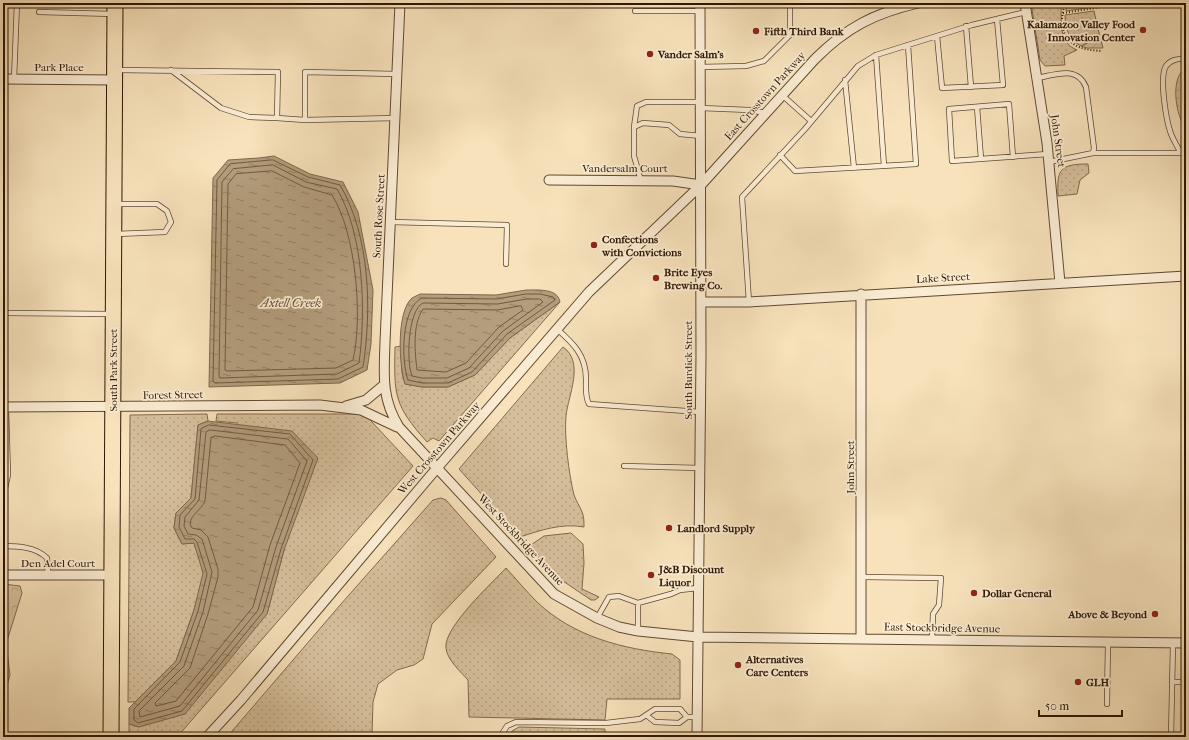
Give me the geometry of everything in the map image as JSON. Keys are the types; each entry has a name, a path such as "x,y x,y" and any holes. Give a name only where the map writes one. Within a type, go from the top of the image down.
{"main road":[{"name":"South Park Street","path":"111,737 115,9"}],"street":[{"name":"South Rose Street","path":"399,427 389,409 384,385 400,3"},
{"name":"East Crosstown Parkway","path":"701,185 829,45 852,27 895,6 918,3"},
{"name":"John Street","path":"1025,3 1049,158 1060,283"},
{"name":"South Burdick Street","path":"698,737 701,185 700,7"},
{"name":"Park Place","path":"3,79 115,75"},
{"name":"Vandersalm Court","path":"549,180 673,181 701,185"},
{"name":"West Crosstown Parkway","path":"207,737 241,700 437,468 589,292 701,185"},
{"name":"Lake Street","path":"700,302 748,302 861,294 1186,276"},
{"name":"John Street","path":"861,294 861,639"},
{"name":"Forest Street","path":"344,407 366,400 384,385"},
{"name":"Forest Street","path":"4,407 344,407 369,413 399,427"},
{"name":"West Stockbridge Avenue","path":"399,427 554,594 597,618 638,631 698,637"},
{"name":"Den Adel Court","path":"3,575 112,575"},
{"name":"East Stockbridge Avenue","path":"698,637 1186,643"}],"lane":[{"path":"14,79 17,3"},
{"path":"700,67 746,66 764,61 790,35 790,3"},
{"path":"635,11 700,7"},
{"path":"39,12 115,9"},
{"path":"748,302 742,197 811,121 858,66 876,55 966,26 1026,12"},
{"path":"937,36 942,88 1003,85 997,19"},
{"path":"966,26 971,87"},
{"path":"780,155 796,171 916,164 908,45"},
{"path":"876,55 884,166"},
{"path":"1183,153 1170,131 1164,103 1163,76 1166,66 1172,60 1186,58"},
{"path":"115,75 171,70 278,72 277,118"},
{"path":"171,70 221,108 249,117 304,120 396,118"},
{"path":"304,120 305,72 397,74"},
{"path":"1037,78 1069,73 1082,78 1086,87 1094,148 1092,153"},
{"path":"846,80 854,168"},
{"path":"782,95 811,121"},
{"path":"641,181 634,156 634,127 637,106 646,102 700,105 766,113"},
{"path":"1013,157 1009,104 949,109 952,161 1013,157 1049,158 1092,153 1183,153"},
{"path":"977,107 981,159"},
{"path":"634,127 643,123 669,126 680,134 700,136"},
{"path":"114,204 157,204 167,211 170,222 165,232 114,234"},
{"path":"391,222 506,225 506,264"},
{"path":"6,313 114,314"},
{"path":"557,329 576,345 582,359 586,374 586,400 589,404 700,412"},
{"path":"3,489 5,488 8,475 4,407"},
{"path":"624,466 700,468"},
{"path":"3,546 21,546 42,553 47,558 48,575"},
{"path":"862,577 941,578 939,605 933,614 932,640"},
{"path":"597,618 609,597 619,596 638,603 680,590 698,588"},
{"path":"638,603 638,631"},
{"path":"1107,704 1108,642"},
{"path":"1171,737 1173,643"},
{"path":"1172,682 1186,682"},
{"path":"500,737 506,726 516,722 606,723 640,719 655,709 680,709 687,717"},
{"path":"646,715 655,722 679,723 687,717 698,717"}],"path":[{"path":"1064,3 1062,25 1067,38 1074,46 1088,50 1102,51"},
{"path":"1063,13 1115,5"}],"green space":[{"path":"1031,3 1061,3 1061,23 1063,36 1066,42 1077,50 1064,56 1065,65 1045,66 1040,60"},
{"path":"1066,3 1105,3 1100,4 1100,6 1066,11"},
{"path":"1094,11 1100,37 1081,46 1073,41 1068,34 1065,15"},
{"path":"1100,37 1103,48 1087,48 1081,46"},
{"path":"1184,69 1186,69 1186,129 1182,123 1176,99 1177,82"},
{"path":"1088,164 1089,173 1080,180 1077,194 1058,196 1058,180 1059,174 1062,170 1071,165"},
{"path":"560,302 439,441 433,438 427,442 408,418 398,399 395,377 395,347 401,346 402,373 405,384 422,387 448,387 475,375 510,338"},
{"path":"563,347 570,353 574,370 574,380 566,416 566,445 572,487 583,514 584,527 560,527 520,537 459,469"},
{"path":"207,414 208,421 198,425 191,498 176,513 174,528 182,544 194,543 204,573 194,610 176,661 135,702 128,702 130,415"},
{"path":"217,414 361,414 373,418 371,421 413,466 177,737 129,737 129,724 139,727 267,614 284,550 237,423 216,421"},
{"path":"441,498 446,500 496,557 432,624 423,659 414,665 397,670 378,684 373,702 372,735 367,735 367,737 227,737 341,604 433,500"},
{"path":"571,533 583,544 584,563 582,589 599,597 595,600 591,600 560,579 528,547 544,536"},
{"path":"506,568 525,590 551,614 583,633 618,645 672,654 680,660 680,699 607,699 605,720 469,717 468,680 449,657 446,648 447,639 460,618"},
{"path":"3,584 20,586 22,593 6,644 10,675 3,699"},
{"path":"519,727 605,729 605,737 508,737 512,731"}],"water":[{"name":"Axtell Creek","path":"274,156 310,174 343,182 358,212 373,290 371,344 367,370 340,383 209,387 213,178 228,160"},
{"path":"526,290 551,292 558,297 560,302 510,338 475,375 448,387 422,387 405,384 400,353 401,327 403,315 412,298 420,294 496,295"},
{"path":"208,421 292,431 318,458 284,550 267,614 185,714 139,727 129,724 129,708 176,661 194,610 203,573 194,543 182,544 174,528 176,513 191,498 198,425"}],"place":[{"name":"Kalamazoo Valley Food Innovation Center","path":"1143,30"},
{"name":"Fifth Third Bank","path":"756,31"},
{"name":"Vander Salm's","path":"650,54"},
{"name":"Confections with Convictions","path":"594,245"},
{"name":"Brite Eyes Brewing Co.","path":"656,278"},
{"name":"Landlord Supply","path":"669,528"},
{"name":"J&B Discount Liquor","path":"651,575"},
{"name":"Dollar General","path":"974,593"},
{"name":"Above & Beyond","path":"1155,614"},
{"name":"Alternatives Care Centers","path":"738,665"},
{"name":"GLH","path":"1078,682"}]}
